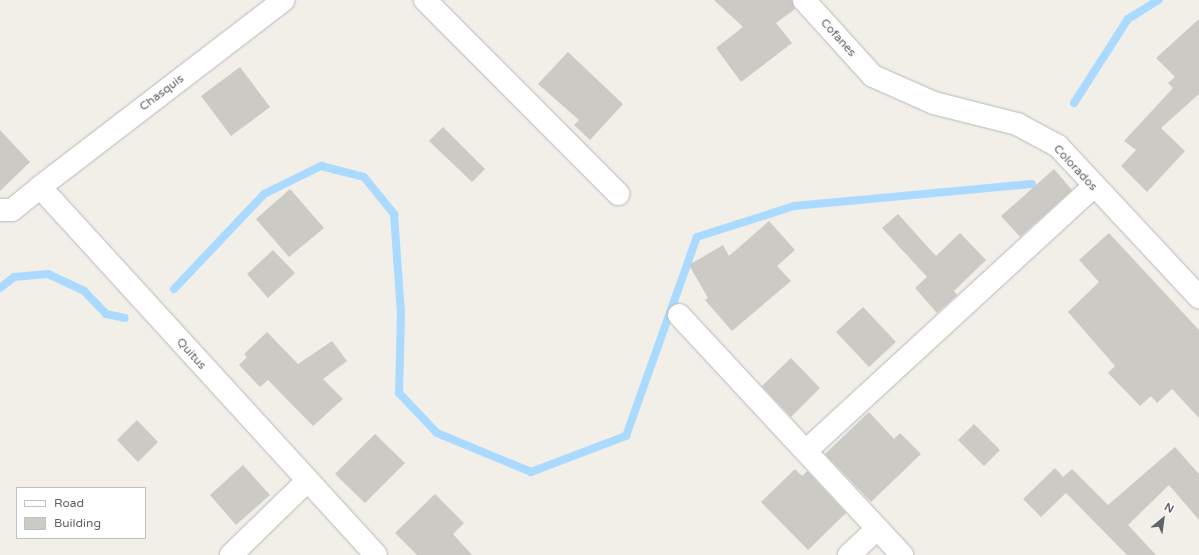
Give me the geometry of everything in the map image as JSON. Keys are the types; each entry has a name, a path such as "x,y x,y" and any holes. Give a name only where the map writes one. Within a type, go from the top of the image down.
{"street":[{"name":"Chasquis","path":"40,187 284,0"},
{"path":"425,0 618,194"},
{"name":"Cofanes","path":"804,0 873,76"},
{"name":"Colorados","path":"873,76 934,103 1017,124 1058,146 1093,187 1199,297"},
{"path":"0,210 12,210 40,187"},
{"name":"Quitus","path":"40,187 376,555"},
{"path":"807,450 1093,187"},
{"path":"679,315 807,450 902,555"},
{"path":"231,555 307,481"},
{"path":"849,555 877,529"}],"building":[{"path":"714,0 792,0 795,9 776,23 792,43 741,82 716,48 743,27"},
{"path":"1199,19 1199,94 1161,128 1185,151 1147,192 1121,166 1136,150 1124,141 1173,88 1168,83 1175,77 1156,58"},
{"path":"568,52 623,104 590,140 574,125 579,120 538,84"},
{"path":"240,67 270,107 231,136 201,96"},
{"path":"443,127 485,169 472,182 429,141"},
{"path":"0,130 30,162 0,191"},
{"path":"1054,169 1072,190 1020,237 1001,216"},
{"path":"290,189 324,228 289,257 256,219"},
{"path":"898,214 936,256 960,233 986,260 954,291 957,295 937,313 915,288 927,277 882,228"},
{"path":"769,221 795,250 777,266 791,281 732,331 705,300 708,298 689,265 723,245 729,256"},
{"path":"1109,233 1199,330 1199,418 1172,389 1157,403 1151,396 1140,406 1108,373 1115,366 1068,312 1099,282 1079,260"},
{"path":"273,250 295,273 268,298 247,274"},
{"path":"863,307 896,342 869,367 836,332"},
{"path":"267,332 298,364 332,341 347,361 323,379 343,399 313,426 268,380 260,387 239,365 247,357 244,354"},
{"path":"791,358 820,388 791,417 762,386"},
{"path":"869,412 894,439 900,433 921,454 871,502 825,454"},
{"path":"137,420 158,442 138,462 117,440"},
{"path":"974,424 1000,450 984,466 958,440"},
{"path":"375,434 405,463 365,503 335,474"},
{"path":"1175,447 1199,474 1199,520 1169,485 1128,525 1156,555 1127,555 1066,493 1041,517 1023,499 1055,468 1063,477 1072,469 1108,505"},
{"path":"243,465 270,495 236,525 210,495"},
{"path":"795,469 802,476 807,471 846,513 808,550 761,502"},
{"path":"435,494 464,523 453,534 472,555 417,555 395,533"}],"waterway":[{"path":"1074,103 1128,19 1159,0"},
{"path":"174,289 264,194 321,166 364,177 394,214 401,313 399,393 437,433 531,472 626,436 697,237 794,206 1032,184"},
{"path":"0,288 14,277 48,274 84,291 106,314 125,318"}]}
